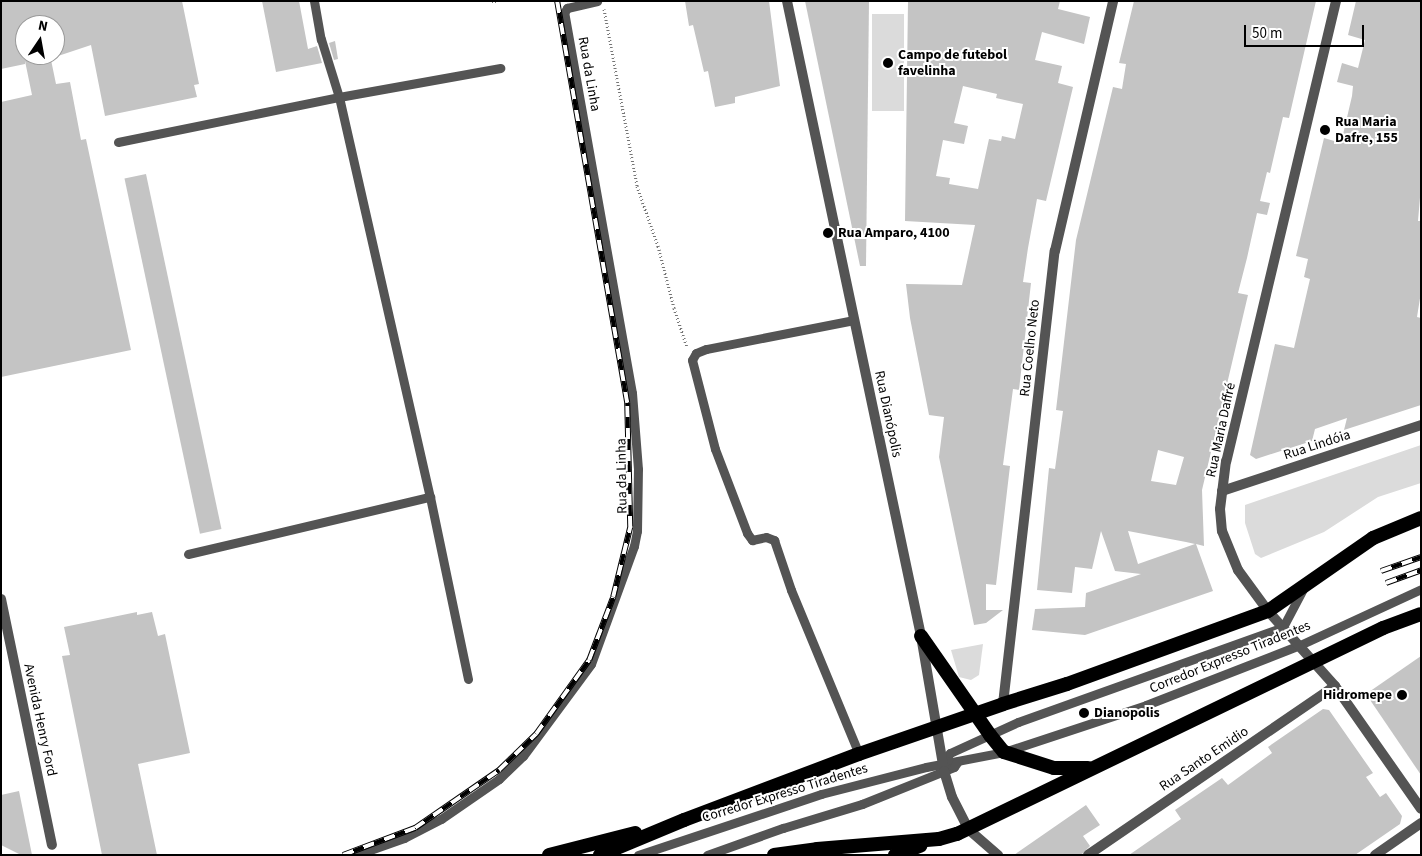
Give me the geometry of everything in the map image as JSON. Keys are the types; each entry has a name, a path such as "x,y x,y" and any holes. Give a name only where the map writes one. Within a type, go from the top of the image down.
{"highway":[{"path":"600,855 684,820 859,754 1067,684 1268,611 1373,538 1421,518"},
{"path":"895,855 968,829 1376,632 1421,614"},
{"path":"921,636 1004,752 1054,768 1098,767"},
{"path":"549,855 684,820"},
{"path":"774,855 817,848 939,839"}],"street":[{"name":"Rua Dianópolis","path":"787,1 921,636 943,767 952,797 968,829"},
{"name":"Rua Coelho Neto","path":"1003,704 1055,251 1113,1"},
{"name":"Rua Maria Daffré","path":"1336,1 1226,461 1220,509 1222,531 1238,570 1268,611 1316,662 1335,686 1421,809"},
{"name":"Rua Lindóia","path":"1222,491 1421,425"},
{"name":"Avenida Henry Ford","path":"1,600 52,845"},
{"name":"Rua Santo Emidio","path":"1088,855 1335,686"},
{"path":"1375,855 1421,823"},
{"path":"968,829 998,855"}],"lane":[{"path":"314,1 321,39 339,97 430,497 468,679"},
{"name":"Rua da Linha","path":"356,855 404,838 441,819 499,779 523,756 590,664 634,546 637,531 638,470 632,394 564,13 567,8 597,1"},
{"path":"118,142 339,97 500,68"},
{"path":"854,320 706,349 698,351 692,357 715,449 747,534 752,540 769,537 775,542 790,590 859,754"},
{"path":"188,554 430,497"},
{"name":"Corredor Expresso Tiradentes","path":"943,767 950,753 1018,722 1283,627 1305,585"},
{"name":"Corredor Expresso Tiradentes","path":"638,855 821,794 926,767 943,767 958,761 1004,752 1146,705 1300,645 1421,589"},
{"path":"707,855 783,828 862,804 943,767"}],"path":[{"path":"492,1 497,1"},
{"path":"603,1 637,186 658,246 683,338 692,357"}],"shaded area":[{"name":"Campo de futebol favelinha","path":"872,14 904,14 904,111 872,111"},
{"path":"1421,445 1421,483 1378,497 1324,532 1261,558 1255,554 1245,523 1245,505"},
{"path":"983,644 979,675 971,680 959,677 951,650"}],"building":[{"path":"1,1 182,1 199,84 194,85 197,97 105,116 91,45 65,54 65,15 15,15 15,65 20,65 1,69"},
{"path":"262,1 299,1 308,49 317,46 322,63 276,72"},
{"path":"685,1 769,1 780,86 735,97 735,103 715,107 708,71 704,72 693,25 689,26"},
{"path":"805,1 869,1 866,266 860,266"},
{"path":"908,1 1060,1 1058,9 1090,17 1084,44 1042,32 1035,60 1062,66 1058,83 1073,87 1046,201 1037,199 1028,248 1023,282 1031,283 1019,390 1013,389 1003,465 1010,466 996,585 986,584 986,610 1003,610 986,623 974,625 939,457 944,417 929,415 910,318 906,284 962,285 975,225 905,221","holes":["963,86 997,94 996,98 1023,104 1015,139 1002,136 1001,141 989,139 978,189 949,184 950,178 936,176 943,140 964,144 968,126 954,123"]},
{"path":"1134,1 1316,1 1289,118 1283,117 1270,173 1267,172 1260,201 1270,203 1267,215 1257,213 1238,293 1248,295 1202,490 1204,546 1196,544 1213,591 1085,635 1032,630 1035,609 1085,607 1086,593 1141,574 1115,571 1101,531 1092,569 1075,567 1072,593 1037,590 1049,468 1055,469 1063,411 1056,410 1076,240 1113,87 1122,89 1126,64 1119,63","holes":["1158,450 1184,457 1176,485 1151,481","1128,531 1186,542 1195,544 1138,564"]},
{"path":"1356,1 1421,1 1421,186 1418,221 1421,221 1421,292 1417,317 1421,318 1421,405 1344,430 1347,418 1315,429 1312,441 1256,459 1250,455 1275,344 1294,348 1310,279 1304,277 1308,259 1296,256 1324,138 1341,143 1352,96 1353,86 1337,82 1342,63 1358,68 1365,40 1348,35"},
{"path":"335,41 338,59 334,60 329,43"},
{"path":"26,65 52,65 56,84 70,82 81,140 86,139 131,350 1,377 1,102 32,95"},
{"path":"146,174 221,529 200,534 124,179"},
{"path":"137,612 137,615 152,612 158,636 165,634 190,753 138,764 157,855 102,855 62,656 70,655 64,627"},
{"path":"1421,656 1421,775 1366,694"},
{"path":"1323,709 1329,710 1373,773 1366,777 1380,797 1386,793 1402,816 1400,824 1355,855 1129,855 1181,819 1175,810 1222,778 1228,785 1272,753 1268,747"},
{"path":"19,791 32,855 21,855 1,845 1,795"},
{"path":"1086,805 1100,825 1083,836 1090,846 1081,855 1014,855"}],"railway":[{"path":"343,855 415,828 499,770 536,734 589,660 613,597 630,527 627,403 557,1"},
{"path":"1381,571 1421,557"},
{"path":"1386,583 1421,570"}],"place":[{"name":"Campo de futebol favelinha","path":"888,63"},
{"name":"Rua Maria Dafre, 155","path":"1325,130"},
{"name":"Rua Amparo, 4100","path":"828,233"},
{"name":"Hidromepe","path":"1402,695"},
{"name":"Dianopolis","path":"1084,713"}]}
